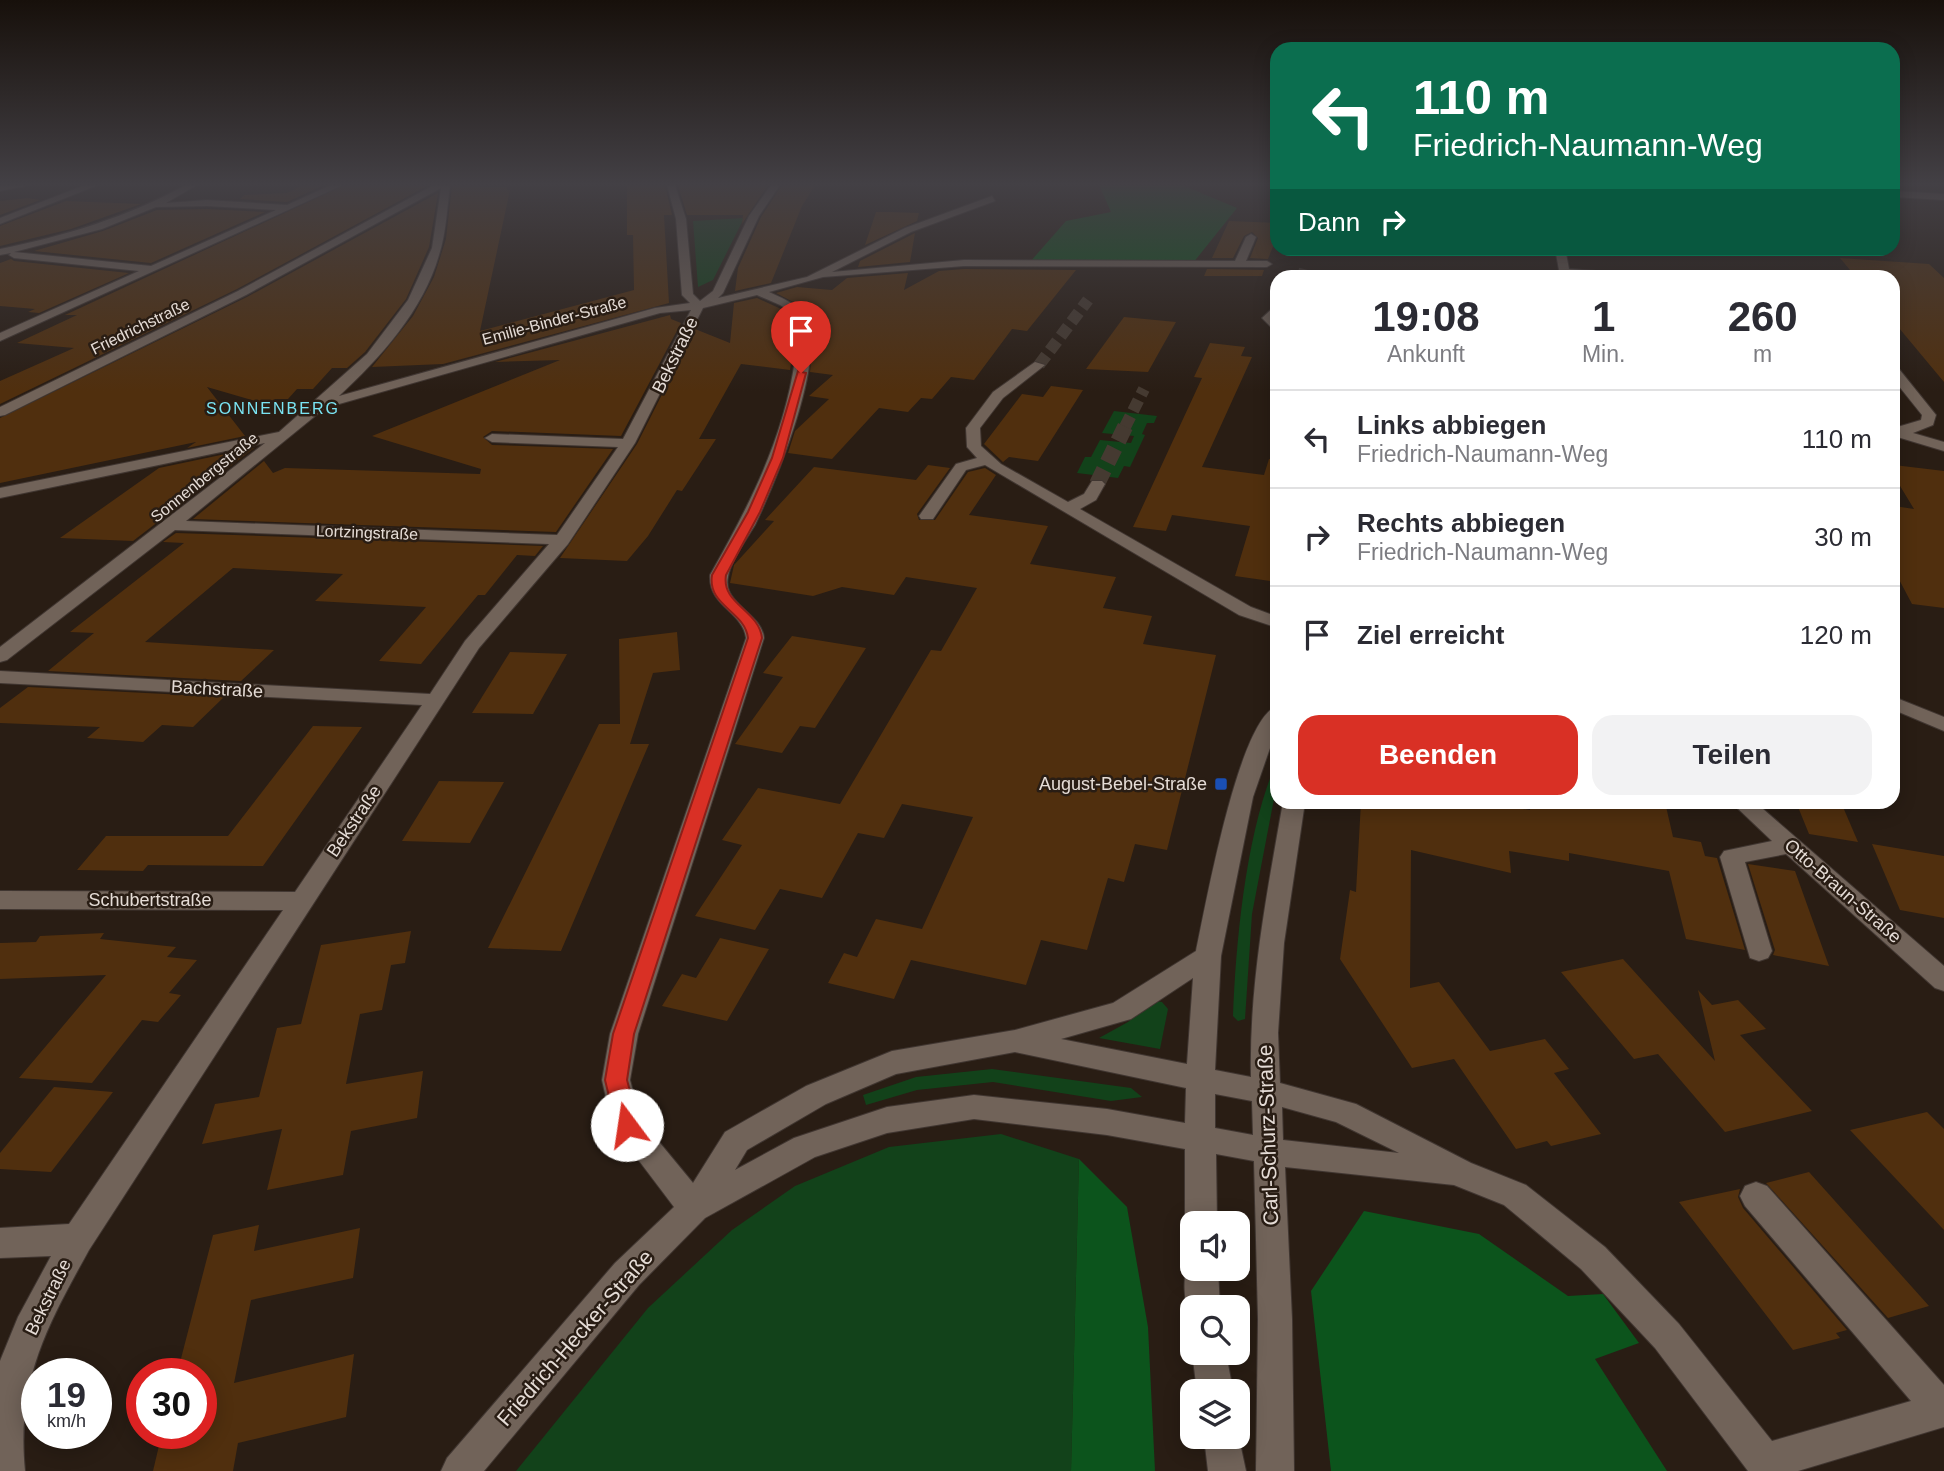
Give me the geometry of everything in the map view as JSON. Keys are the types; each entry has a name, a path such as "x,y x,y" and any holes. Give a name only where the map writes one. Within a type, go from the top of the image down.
{"street":[{"path":"15,254 155,270"},
{"path":"0,337 191,254"},
{"name":"Friedrichstraße","path":"0,412 242,293 315,254"},
{"name":"Sonnenbergstraße","path":"0,656 172,525 321,405 378,348 415,298 434,254"},
{"name":"Bekstraße","path":"6,1471 3,1428 17,1365 40,1305 78,1239 472,645 562,540 628,443 699,306 688,295 684,254"},
{"path":"699,306 718,293 736,254"},
{"name":"Emilie-Binder-Straße","path":"321,405 646,313 699,306 811,279 861,254"},
{"path":"1239,264 1244,254"},
{"path":"811,279 885,268 964,263 1267,264"},
{"path":"694,1208 627,1125 616,1080 624,1034 755,638 754,628 723,598 717,586 719,575 754,512 778,458 801,373 804,333 795,310 757,291"},
{"path":"1037,368 998,395 973,428 974,447 986,460 1245,611 1270,620"},
{"path":"1900,380 1928,415 1928,422 1900,431"},
{"path":"1900,433 1944,447"},
{"path":"0,493 285,435"},
{"path":"492,438 628,443"},
{"path":"928,516 961,467 986,460"},
{"path":"1067,509 1090,497 1097,484"},
{"name":"Lortzingstraße","path":"172,525 562,540"},
{"name":"Bachstraße","path":"0,677 435,700"},
{"path":"1900,706 1944,725"},
{"path":"1201,1211 1200,1079 1208,956 1242,797 1266,725 1270,721"},
{"name":"Carl-Schurz-Straße","path":"1275,1471 1275,1319 1264,1032 1271,943 1293,809"},
{"name":"Otto-Braun-Straße","path":"1750,809 1944,981"},
{"path":"1759,951 1732,857 1791,845"},
{"name":"Schubertstraße","path":"0,900 300,901"},
{"name":"Friedrich-Hecker-Straße","path":"460,1471 627,1274 694,1208 736,1141 816,1095 892,1063 1015,1041 1121,1011 1208,956"},
{"name":"Friedrich-Hecker-Straße","path":"1015,1041 1267,1091 1346,1114 1410,1144 1460,1174"},
{"name":"Friedrich-Hecker-Straße","path":"694,1208 805,1147 887,1120 974,1107 1107,1122 1343,1163 1460,1174"},
{"path":"1460,1174 1515,1195 1593,1258 1667,1336 1768,1467 1942,1410 1756,1196"},
{"path":"0,1243 78,1239"},
{"path":"1224,1449 1227,1471"}],"green space":[{"path":"695,254 726,254 713,280 698,287"},
{"path":"1037,254 1200,254 1193,263 1030,262"},
{"path":"1114,411 1157,416 1154,423 1147,423 1142,434 1145,435 1130,467 1124,466 1118,478 1077,473 1085,457 1091,457 1100,440 1131,443 1134,436 1102,433"},
{"path":"1270,779 1272,809 1252,914 1245,1019 1238,1021 1233,1016 1244,886"},
{"path":"1154,1001 1162,1002 1168,1009 1160,1049 1099,1038 1128,1022"},
{"path":"992,1069 1131,1088 1142,1097 1111,1101 993,1082 917,1090 866,1105 863,1095 916,1077"},
{"path":"1001,1134 1079,1159 1071,1471 516,1471 648,1308 732,1230 795,1186 889,1147"},
{"path":"1079,1159 1127,1207 1148,1327 1155,1471 1071,1471"},
{"path":"1364,1211 1479,1234 1568,1296 1603,1294 1639,1343 1595,1359 1667,1471 1331,1471 1311,1291"}],"building":[{"path":"60,254 172,254 151,263"},
{"path":"197,254 302,254 237,289 0,404 0,381 74,348 17,343 77,315 65,315"},
{"path":"327,254 426,254 406,299 365,352 347,368 332,368 313,389 297,389 288,399 262,403 207,387 245,436 187,448 196,442 0,483 0,418 247,297"},
{"path":"441,254 496,254 480,331 634,290 633,254 666,254 669,303 443,364 372,367 413,316 434,277"},
{"path":"744,254 783,254 771,283 735,291 738,268"},
{"path":"874,254 911,254 910,262 858,267 860,261"},
{"path":"1214,254 1235,254 1233,258 1212,258"},
{"path":"1252,254 1270,254 1268,259 1250,258"},
{"path":"1840,258 1929,264 1944,278 1944,382 1900,329 1900,270 1850,270"},
{"path":"11,259 129,273 39,313 28,312 35,309 0,306 0,263"},
{"path":"1207,269 1264,270 1262,276 1204,276"},
{"path":"1076,270 1027,331 1012,329 974,380 951,377 932,399 921,398 908,412 879,408 832,459 788,453 795,431 829,399 809,396 833,375 810,372 813,340 809,319 797,304 776,293 797,287 832,290 847,278 908,273 904,290 939,271"},
{"path":"757,298 781,309 792,318 795,338 790,370 741,364 699,439 716,439 682,491 677,490 648,536 627,561 560,558 637,444 695,329 730,343 734,303"},
{"path":"670,315 671,319 681,323 621,436 492,431 483,437 492,445 613,449 556,532 193,519 264,461 273,473 285,468 480,474 481,469 372,436 560,360 495,362"},
{"path":"1124,317 1176,322 1148,372 1086,369"},
{"path":"1210,343 1245,347 1241,356 1252,357 1202,467 1264,475 1270,459 1270,581 1235,576 1250,526 1172,515 1166,531 1133,527 1202,378 1194,377"},
{"path":"1051,386 1083,390 1038,461 1009,457 1003,462 984,444 1022,394 1043,397"},
{"path":"254,448 133,541 60,538 159,468"},
{"path":"928,465 950,468 917,514 919,520 935,520 968,472 985,468 996,475 969,515 1048,526 1030,564 1116,577 1103,608 1152,616 1143,644 1216,655 1167,850 1135,844 1124,882 1108,878 1087,950 1041,940 1026,985 911,960 894,999 828,983 844,953 857,957 876,919 922,929 973,817 902,804 884,838 858,833 822,898 780,889 755,930 695,916 742,845 722,840 758,788 840,804 931,650 941,651 977,588 906,577 894,595 842,587 813,596 730,583 734,565 774,521 765,520 814,467 916,480"},
{"path":"1900,466 1944,471 1944,608 1912,604 1900,581 1900,507 1914,509 1900,486"},
{"path":"176,533 543,546 535,556 517,555 485,595 478,595 421,664 379,661 426,607 315,601 343,574 233,568 145,642 274,650 241,681 48,671 94,633 70,632 184,543 163,542"},
{"path":"677,632 680,670 653,673 630,744 649,744 561,951 488,948 599,724 620,724 619,639"},
{"path":"792,636 866,648 815,728 800,726 782,753 735,744 783,677 763,673"},
{"path":"510,652 567,654 533,714 472,713"},
{"path":"28,687 224,697 193,727 162,725 143,742 87,738 100,727 0,723 0,708"},
{"path":"313,726 362,727 263,866 148,865 143,871 77,870 106,836 228,836"},
{"path":"439,781 504,782 470,843 402,841"},
{"path":"1361,809 1667,809 1673,837 1701,842 1705,856 1717,858 1745,950 1686,939 1669,871 1569,853 1569,861 1509,851 1511,873 1411,850 1410,988 1439,982 1490,1051 1545,1039 1569,1069 1554,1073 1601,1134 1551,1146 1547,1141 1516,1149 1454,1059 1412,1068 1340,959 1350,890 1356,892"},
{"path":"1799,809 1844,809 1858,842 1809,834"},
{"path":"1872,844 1944,856 1944,918 1900,910"},
{"path":"1748,864 1795,871 1829,966 1773,955 1775,950"},
{"path":"411,931 405,963 391,965 382,1010 360,1014 346,1084 423,1071 417,1118 351,1131 343,1175 267,1190 282,1129 202,1144 215,1104 259,1097 277,1028 301,1024 321,945"},
{"path":"104,933 100,939 176,947 167,957 197,960 169,993 181,995 158,1022 142,1020 92,1083 19,1078 106,975 0,979 0,943 36,942 40,936"},
{"path":"720,938 769,949 727,1021 662,1006 682,974 696,978"},
{"path":"1623,959 1715,1061 1698,990 1712,1005 1738,1000 1766,1029 1740,1035 1812,1111 1725,1132 1658,1054 1634,1059 1561,972"},
{"path":"54,1087 113,1092 51,1172 0,1169 0,1153"},
{"path":"1927,1112 1944,1129 1944,1230 1850,1130"},
{"path":"1809,1172 1929,1306 1888,1318 1766,1183"},
{"path":"1740,1189 1738,1197 1743,1208 1847,1330 1836,1333 1840,1338 1793,1350 1679,1202"},
{"path":"259,1225 254,1251 360,1228 353,1278 251,1300 234,1383 354,1354 346,1417 238,1443 233,1471 153,1471 158,1449 217,1449 217,1358 181,1358 213,1235"}],"tunnel":[{"path":"1039,365 1088,300"},
{"path":"1126,425 1144,389"},
{"path":"1097,484 1126,425"}],"place":[{"name":"August-Bebel-Straße","path":"1221,784"}],"district":[{"name":"SONNENBERG","path":"273,408"}],"route":[{"path":"627,1125 616,1080 624,1034 755,638 754,628 748,620 723,598 717,586 719,575 754,512 778,458 801,373"}]}
